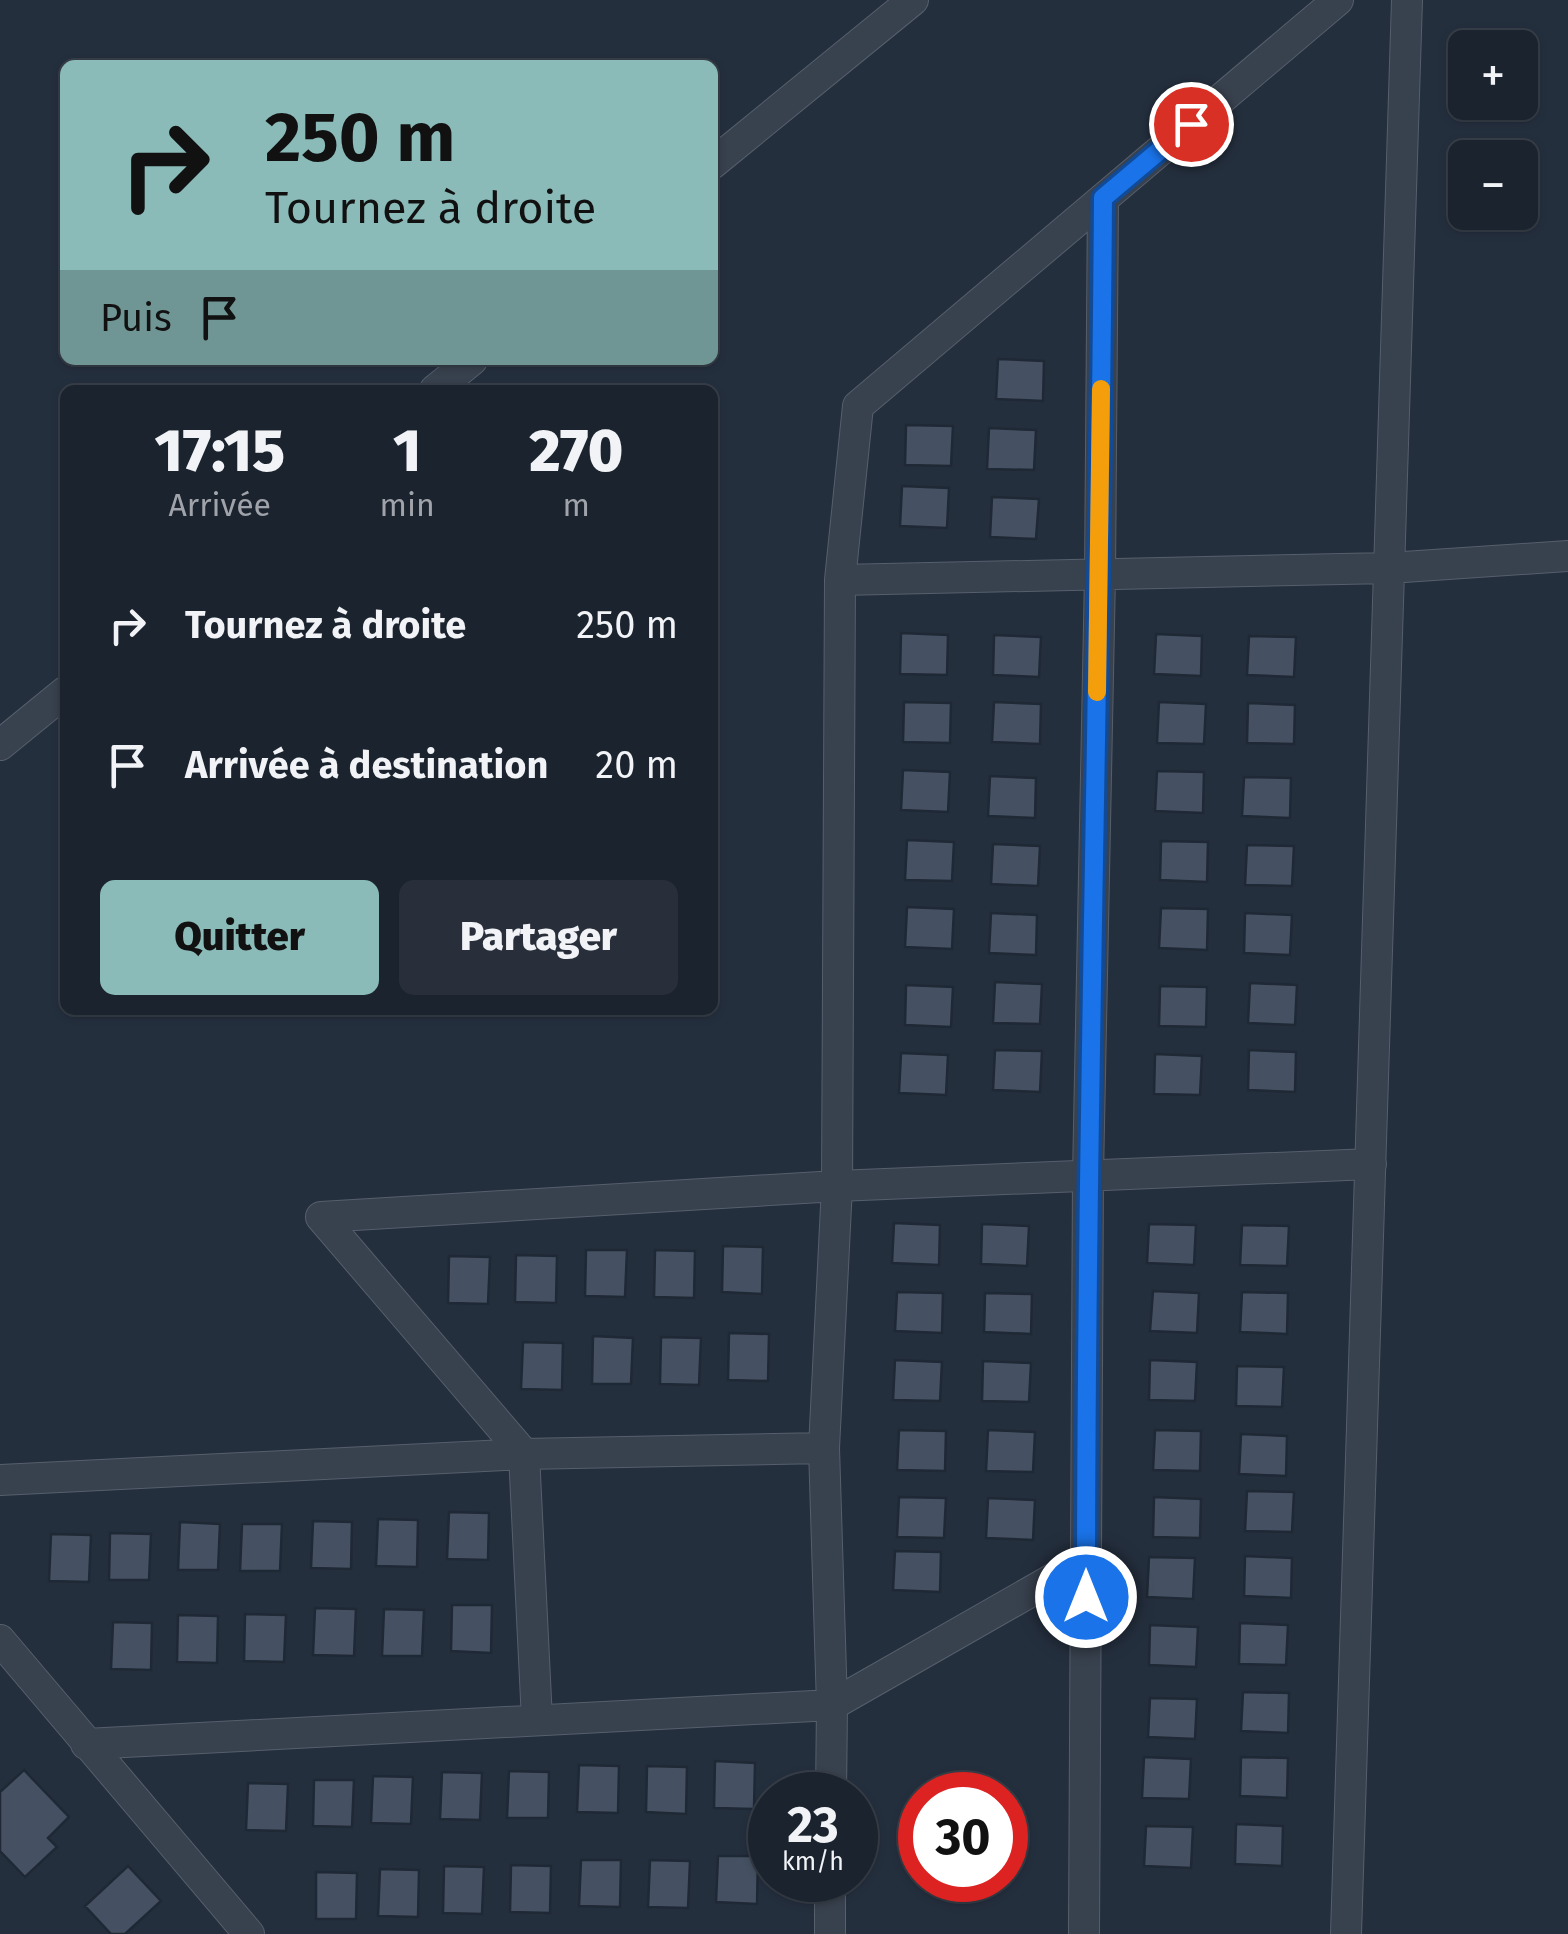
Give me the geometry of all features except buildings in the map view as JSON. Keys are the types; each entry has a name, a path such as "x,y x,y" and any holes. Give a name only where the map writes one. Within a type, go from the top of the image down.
{"street":[{"path":"718,159 913,0"},
{"path":"831,1772 824,1448 837,1186 840,580 858,406 1338,0"},
{"path":"1346,1934 1407,0"},
{"path":"1084,1934 1088,1176 1103,198"},
{"path":"441,385 466,365"},
{"path":"840,580 1389,568 1568,556"},
{"path":"0,745 60,696"},
{"path":"536,1720 524,1454 321,1217 837,1186 1371,1164"},
{"path":"0,1480 524,1454 824,1448"},
{"path":"86,1744 832,1705 1086,1560"},
{"path":"0,1640 249,1934"},
{"path":"830,1902 830,1934"}],"slow traffic":[{"path":"1097,692 1101,389"}],"route":[{"path":"1086,1597 1088,1176 1103,198 1191,124"}]}
